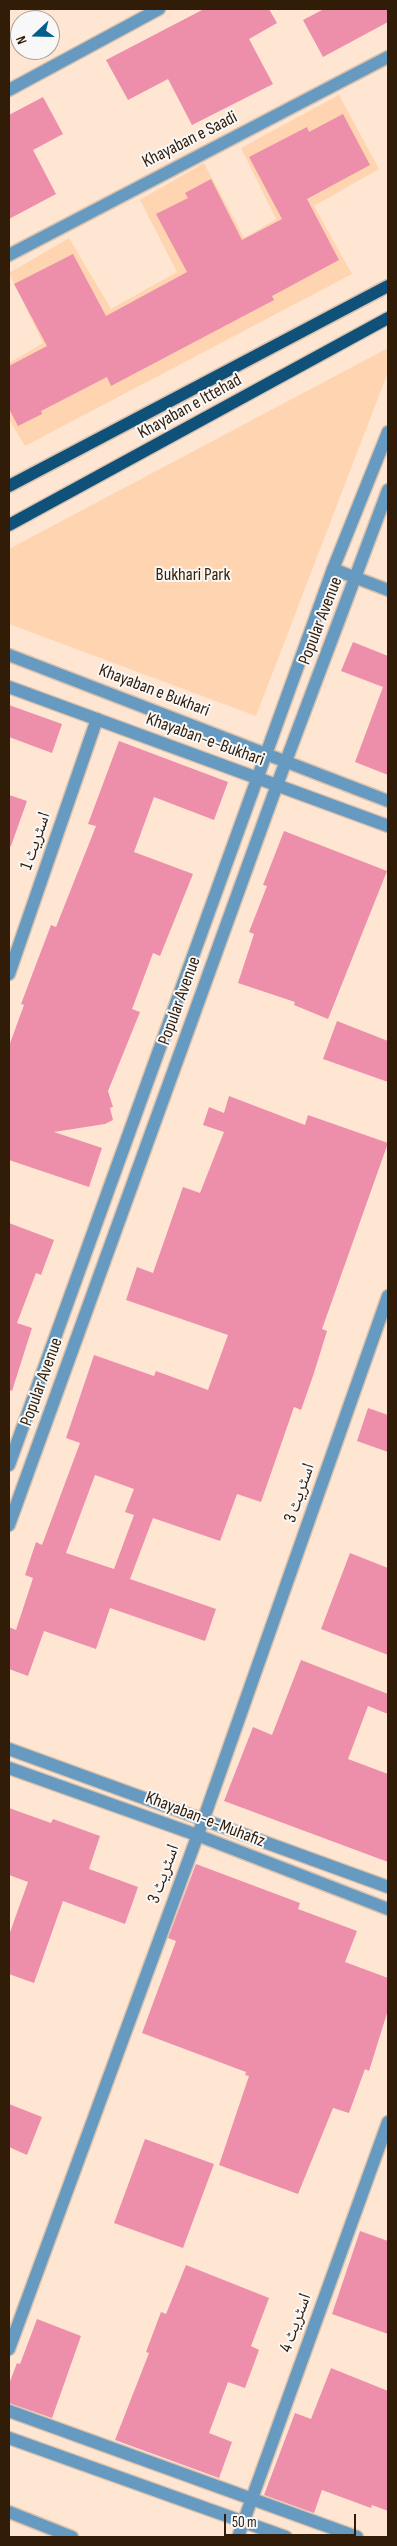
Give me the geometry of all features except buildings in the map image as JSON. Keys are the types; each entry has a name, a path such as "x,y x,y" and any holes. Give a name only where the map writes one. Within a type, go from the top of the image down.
{"main road":[{"name":"Khayaban e Ittehad","path":"9,486 388,286"},
{"name":"Khayaban e Ittehad","path":"9,526 388,318"}],"street":[{"path":"9,90 159,9"},
{"name":"Khayaban e Saadi","path":"9,255 388,57"},
{"name":"Popular Avenue","path":"9,1465 333,569 388,432"},
{"name":"Popular Avenue","path":"9,1525 277,785 388,490"},
{"path":"333,569 388,590"},
{"name":"Khayaban e Bukhari","path":"9,655 286,761"},
{"name":"Khayaban-e-Bukhari","path":"9,687 388,826"},
{"name":"اسٹریٹ 1","path":"9,974 97,719"},
{"name":"Khayaban-e-Bukhari","path":"286,761 388,801"},
{"name":"اسٹریٹ 3","path":"9,2348 204,1818 388,1296"},
{"name":"Khayaban-e-Muhafiz","path":"9,1749 204,1818 388,1887"},
{"name":"Khayaban-e-Muhafiz","path":"9,1768 197,1835 388,1908"},
{"name":"اسٹریٹ 4","path":"238,2537 250,2498 388,2122"},
{"path":"9,2411 357,2537"},
{"path":"9,2438 286,2537"},
{"path":"9,2512 72,2537"}],"green space":[{"path":"339,95 379,169 314,206 352,274 25,446 9,419 9,363 43,343 9,273 69,238 111,309 177,272 140,200 204,163 244,238 276,219 241,148"},
{"name":"Bukhari Park","path":"388,348 388,372 256,716 9,624 9,549"}]}
